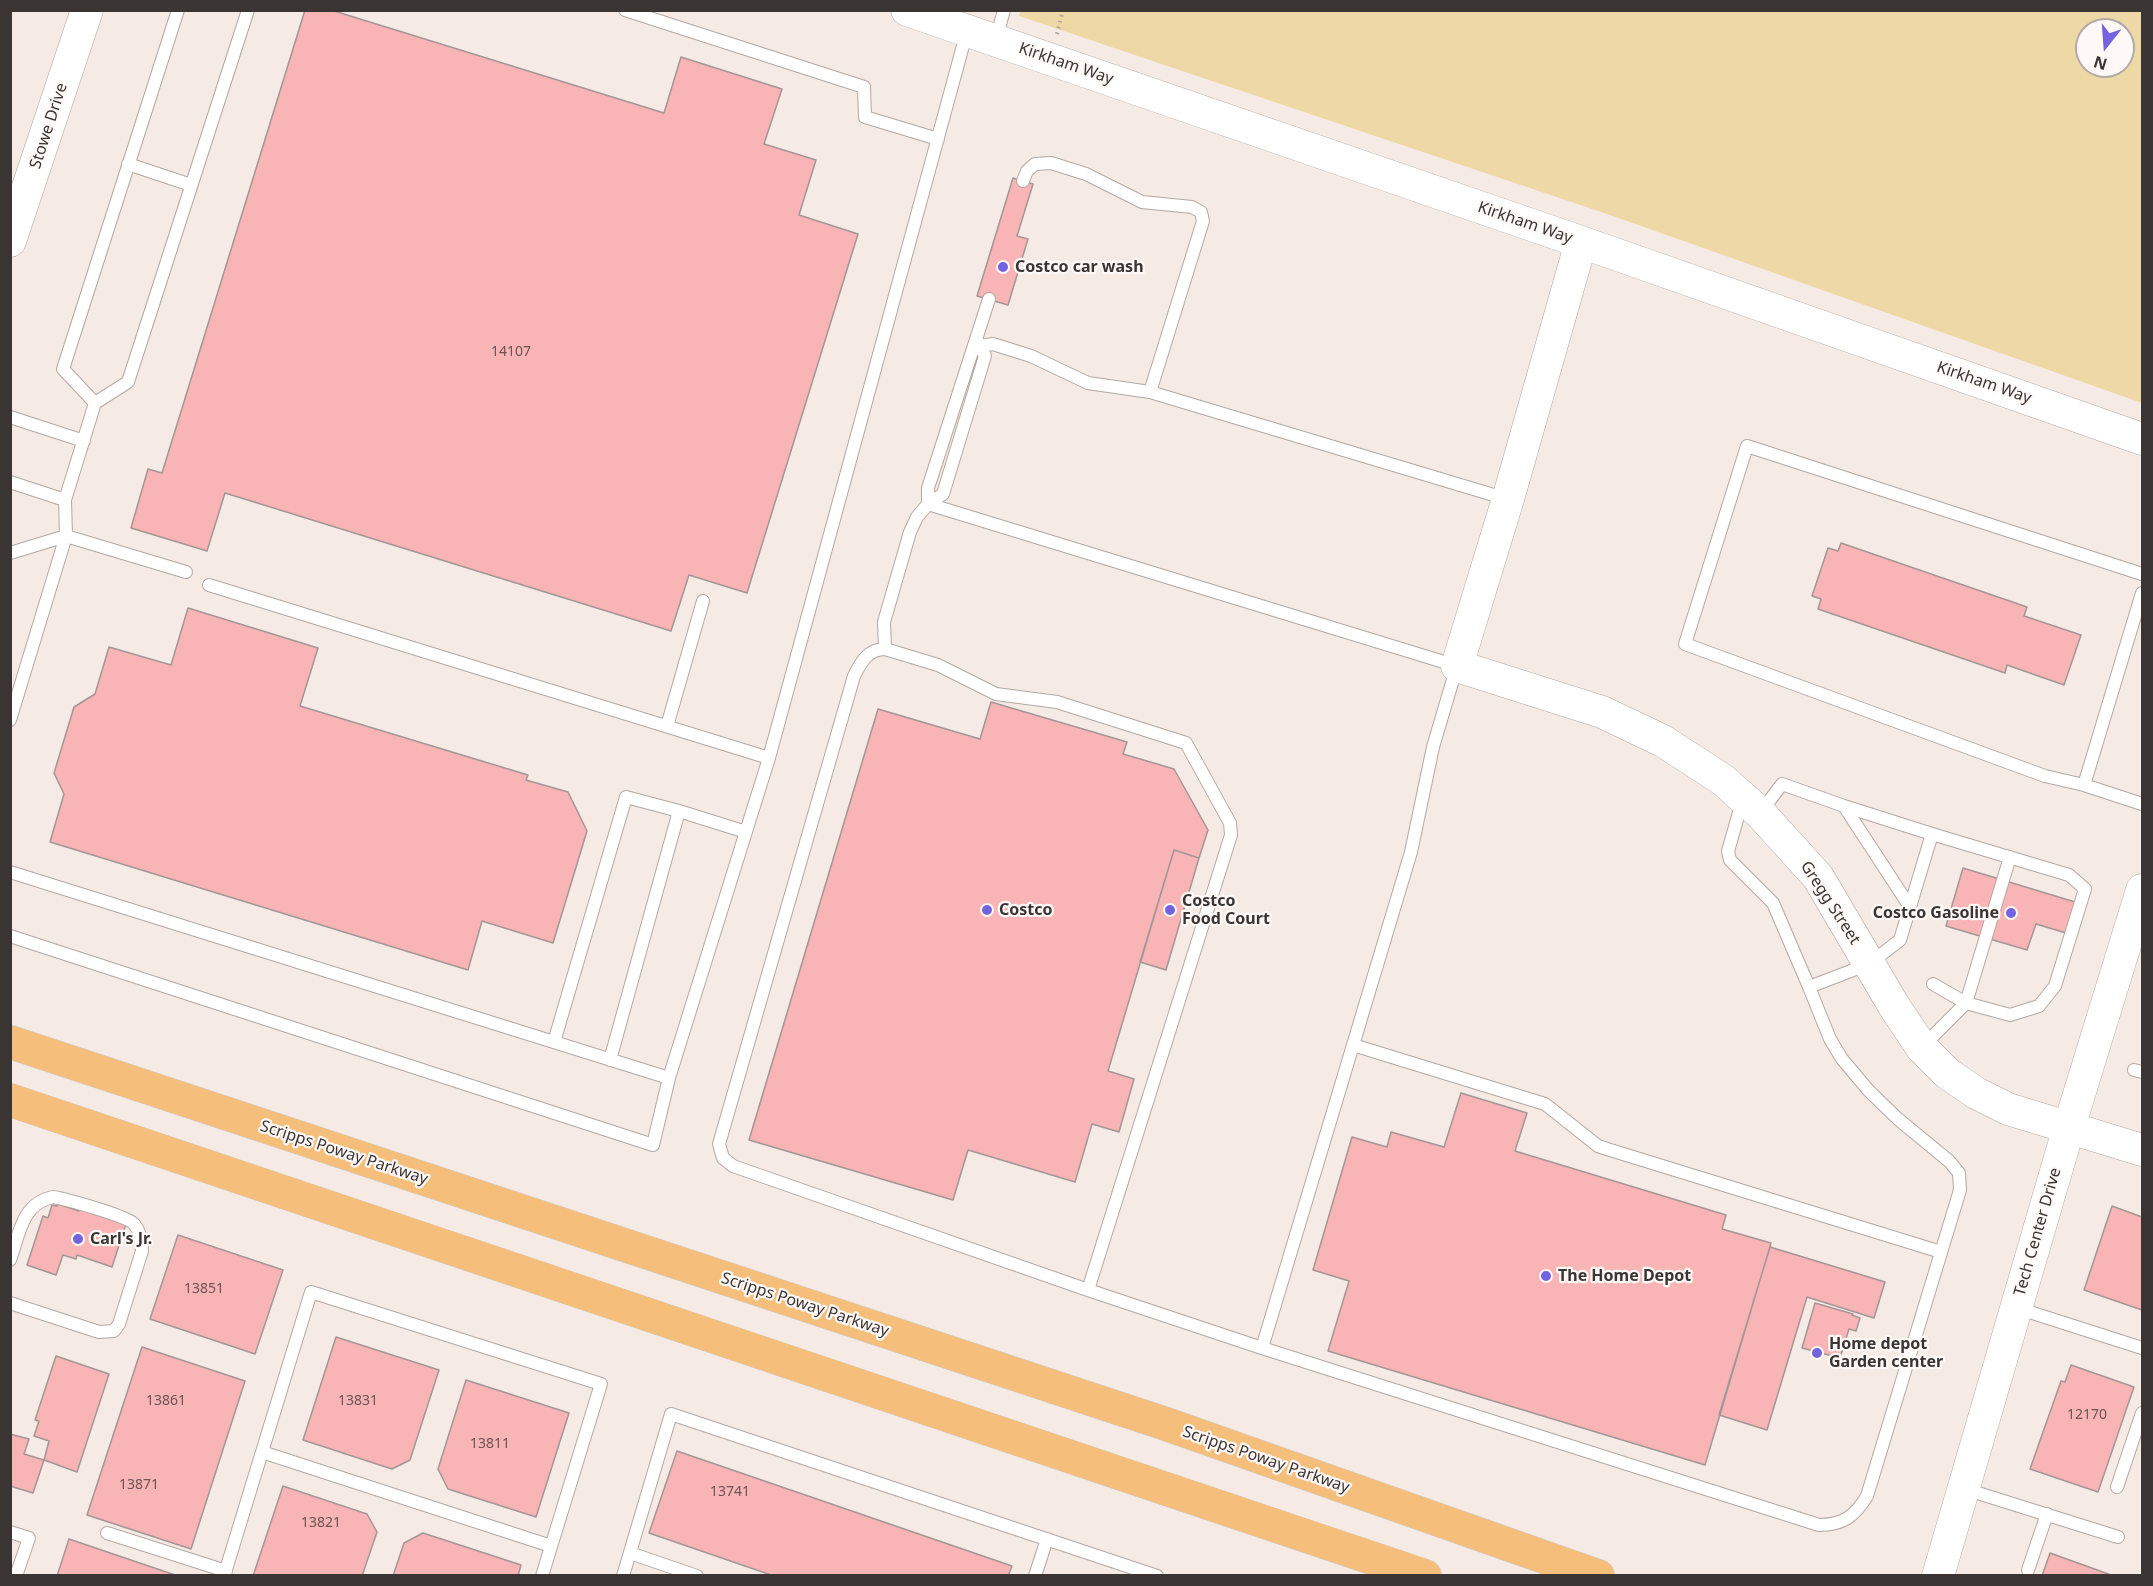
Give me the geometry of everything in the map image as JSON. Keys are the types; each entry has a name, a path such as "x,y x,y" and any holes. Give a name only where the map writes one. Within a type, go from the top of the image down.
{"main road":[{"name":"Scripps Poway Parkway","path":"10,1042 1166,1425 1598,1575"},
{"path":"10,1100 1425,1575"}],"street":[{"name":"Stowe Drive","path":"10,242 16,205 87,10"},
{"name":"Kirkham Way","path":"907,10 1581,242 2142,439"},
{"path":"1457,666 1508,499 1581,242"},
{"name":"Gregg Street","path":"1457,666 1602,712 1637,727 1723,780 1752,805 1818,877 1922,1048 1947,1073 1976,1093 2008,1109 2142,1150"},
{"name":"Tech Center Drive","path":"1938,1575 2069,1127 2142,890"}],"lane":[{"path":"95,403 63,369 178,10"},
{"path":"10,720 66,536 65,500 95,403 128,382 248,10"},
{"path":"625,10 864,87 865,117 938,139"},
{"path":"10,936 653,1145 669,1078 769,758 938,139 981,35 1004,10"},
{"path":"1023,181 1027,171 1035,164 1052,163 1086,174 1142,202 1192,207 1200,212 1203,221 1150,392"},
{"path":"128,164 191,185"},
{"path":"885,649 884,622 910,532 917,517 928,504 928,488 978,343 989,299"},
{"path":"978,343 993,344 1031,356 1088,383 1150,392 1508,499"},
{"path":"10,417 84,441"},
{"path":"2142,574 1747,446 1685,644 2045,776 2084,785 2142,804"},
{"path":"10,482 65,500"},
{"path":"928,504 1457,666 1433,747 1411,852 1262,1348"},
{"path":"10,553 66,536 186,572"},
{"path":"209,585 769,758"},
{"path":"2084,785 2142,593"},
{"path":"667,726 703,601"},
{"path":"1088,1290 1231,835 1230,824 1186,742 1057,702 996,694 938,665 885,649 876,649 868,654 854,676 719,1144 723,1158 733,1166 1088,1290 1262,1348 1819,1525 1834,1525 1858,1511 1867,1496 1960,1190 1959,1173 1949,1161 1898,1119 1869,1090 1842,1059 1830,1039 1773,903 1730,860 1728,851 1752,805 1782,784 1932,834 2069,875 2085,889 2055,986 2039,1006 2010,1015 1966,1003 1933,984"},
{"path":"554,1042 626,797 746,832"},
{"path":"1844,806 1910,907"},
{"path":"610,1060 679,811"},
{"path":"1809,987 1869,964 1900,940 1932,834"},
{"path":"1922,1048 1966,1003 2010,857"},
{"path":"10,872 669,1078"},
{"path":"1353,1045 1545,1104 1598,1146 1606,1149 1941,1252"},
{"path":"10,1260 27,1211 43,1199 61,1198 129,1220 139,1232 142,1251 119,1324 114,1331 99,1332 10,1303"},
{"path":"107,1533 225,1573 311,1292 601,1384 542,1575"},
{"path":"2016,1308 2142,1348"},
{"path":"2118,1487 2142,1413"},
{"path":"623,1575 671,1414 1156,1575"},
{"path":"262,1452 551,1546"},
{"path":"1963,1489 2118,1537"},
{"path":"2028,1570 2047,1514"},
{"path":"10,1533 29,1538 16,1575"},
{"path":"1035,1575 1047,1539"},
{"path":"630,1553 697,1575"}],"shaded area":[{"path":"1021,10 2142,11 2142,403 1610,215 1019,16"}],"building":[{"path":"305,10 331,10 664,113 681,57 782,89 764,144 816,160 799,215 858,234 747,593 689,575 671,631 225,493 207,551 131,528 148,469 162,473"},
{"name":"Costco car wash","path":"1013,178 1033,184 1017,236 1028,239 1008,305 977,296"},
{"path":"1841,543 2027,607 2024,616 2081,635 2064,685 2007,665 2005,673 1818,609 1821,599 1812,596 1828,548 1838,551"},
{"path":"188,608 318,648 300,706 528,775 526,780 568,792 587,831 553,943 482,921 468,970 50,842 64,794 54,773 74,707 95,694 109,647 171,665"},
{"name":"Costco","path":"991,702 1127,742 1123,754 1174,769 1208,830 1199,858 1174,850 1108,1071 1134,1079 1119,1132 1092,1124 1075,1182 968,1150 953,1200 749,1140 878,709 980,739"},
{"name":"Costco Food Court","path":"1174,850 1199,858 1166,970 1140,962"},
{"name":"Costco Gasoline","path":"1963,868 2075,902 2066,933 2036,924 2027,950 1946,926"},
{"name":"The Home Depot","path":"1461,1093 1527,1113 1515,1151 1726,1215 1722,1229 1771,1243 1705,1465 1328,1351 1349,1281 1313,1270 1352,1137 1387,1147 1391,1132 1444,1147"},
{"name":"Carl's Jr.","path":"58,1204 126,1224 112,1267 77,1255 76,1259 63,1255 56,1275 27,1265 43,1216 48,1218 52,1205 57,1206"},
{"path":"2112,1206 2142,1217 2142,1310 2084,1290"},
{"path":"178,1235 283,1270 255,1354 150,1319"},
{"path":"1770,1247 1885,1282 1874,1318 1807,1297 1767,1430 1719,1415"},
{"path":"1815,1303 1860,1318 1856,1331 1849,1329 1840,1358 1802,1348"},
{"path":"336,1337 439,1370 410,1460 392,1469 303,1440"},
{"path":"142,1347 245,1381 191,1549 87,1515"},
{"path":"56,1356 109,1374 77,1472 44,1460 49,1441 34,1436 39,1421 35,1420"},
{"path":"2071,1365 2134,1387 2098,1492 2030,1469 2061,1381 2065,1382"},
{"path":"466,1380 569,1413 536,1517 448,1489 438,1469"},
{"path":"10,1434 29,1439 24,1454 44,1460 33,1493 10,1486"},
{"path":"677,1451 1012,1566 1008,1576 774,1576 649,1533"},
{"path":"283,1486 367,1514 377,1532 362,1576 253,1576"},
{"path":"423,1533 521,1565 518,1576 393,1576 404,1543"},
{"path":"69,1539 178,1576 57,1576"},
{"path":"2050,1553 2114,1576 2042,1576"}],"place":[{"name":"Costco car wash","path":"1003,267"},
{"name":"Costco","path":"987,910"},
{"name":"Costco Food Court","path":"1170,910"},
{"name":"Costco Gasoline","path":"2011,913"},
{"name":"Carl's Jr.","path":"78,1239"},
{"name":"The Home Depot","path":"1546,1276"},
{"name":"Home depot Garden center","path":"1817,1353"}]}
